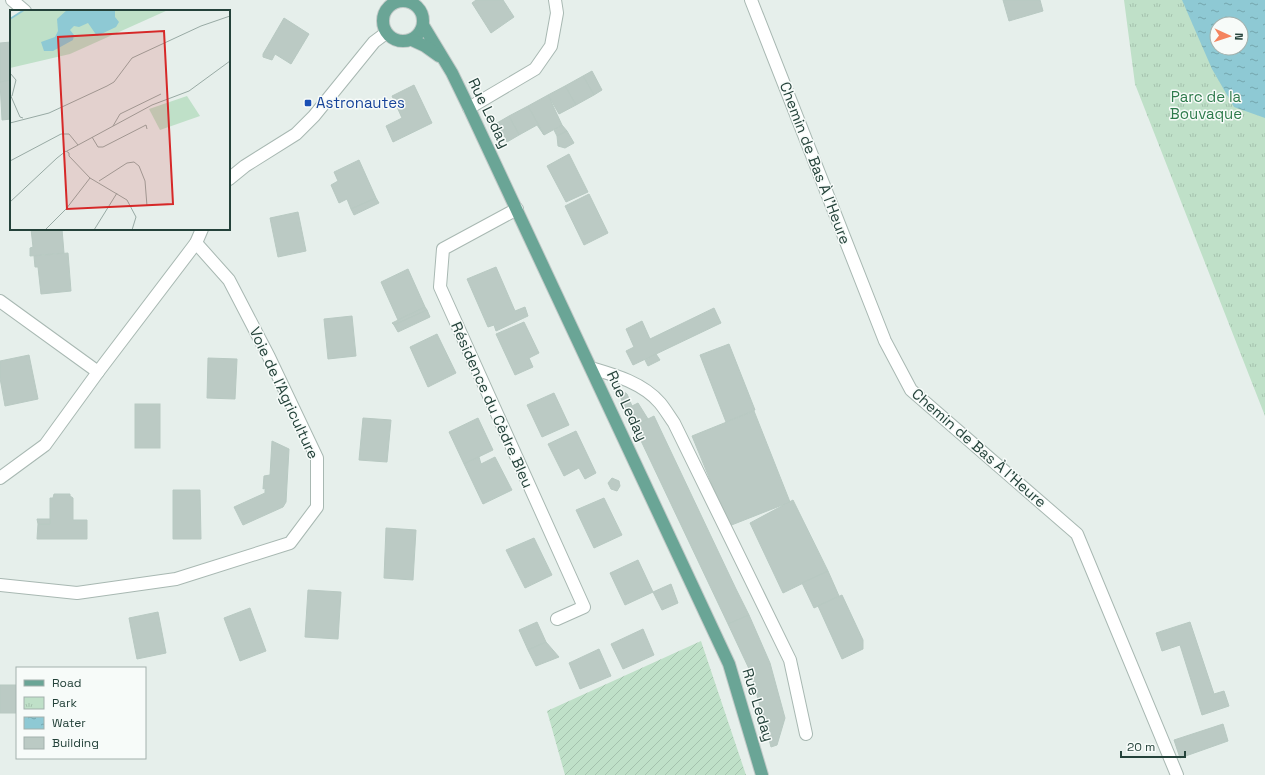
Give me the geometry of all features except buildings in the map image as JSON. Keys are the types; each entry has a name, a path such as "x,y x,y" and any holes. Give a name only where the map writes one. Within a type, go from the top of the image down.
{"main road":[{"path":"395,1 411,1 419,8 423,16 423,26 420,34 412,40 402,42 393,39 386,32 383,24 384,16 388,8 395,1"},
{"name":"Rue Leday","path":"423,26 452,73 469,108 729,664 762,775"},
{"name":"Rue Leday","path":"412,40 425,46 443,59"}],"street":[{"path":"12,0 24,10"},
{"path":"469,108 535,69 551,46 557,13 555,0"},
{"name":"Chemin de Bas À l'Heure","path":"751,0 885,341 911,390 1077,534 1177,775"},
{"path":"230,178 245,166 296,134 314,116 374,42 386,32"},
{"name":"Résidence du Cèdre Bleu","path":"517,209 443,249 440,287 584,607 557,619"},
{"path":"0,478 44,445 196,243 202,230"},
{"name":"Voie de l'Agriculture","path":"0,585 77,592 176,579 290,543 317,507 317,458 269,357 229,280 196,243"},
{"path":"0,301 98,372"},
{"path":"591,368 621,377 643,389 659,402 674,423 790,660 806,734"}],"green space":[{"name":"Parc de la Bouvaque","path":"1124,0 1265,0 1265,416 1135,84"},
{"path":"701,641 746,775 565,775 547,711"}],"water":[{"path":"1182,0 1265,0 1265,118 1234,107 1212,69"}],"place":[{"name":"Astronautes","path":"308,103"}]}
